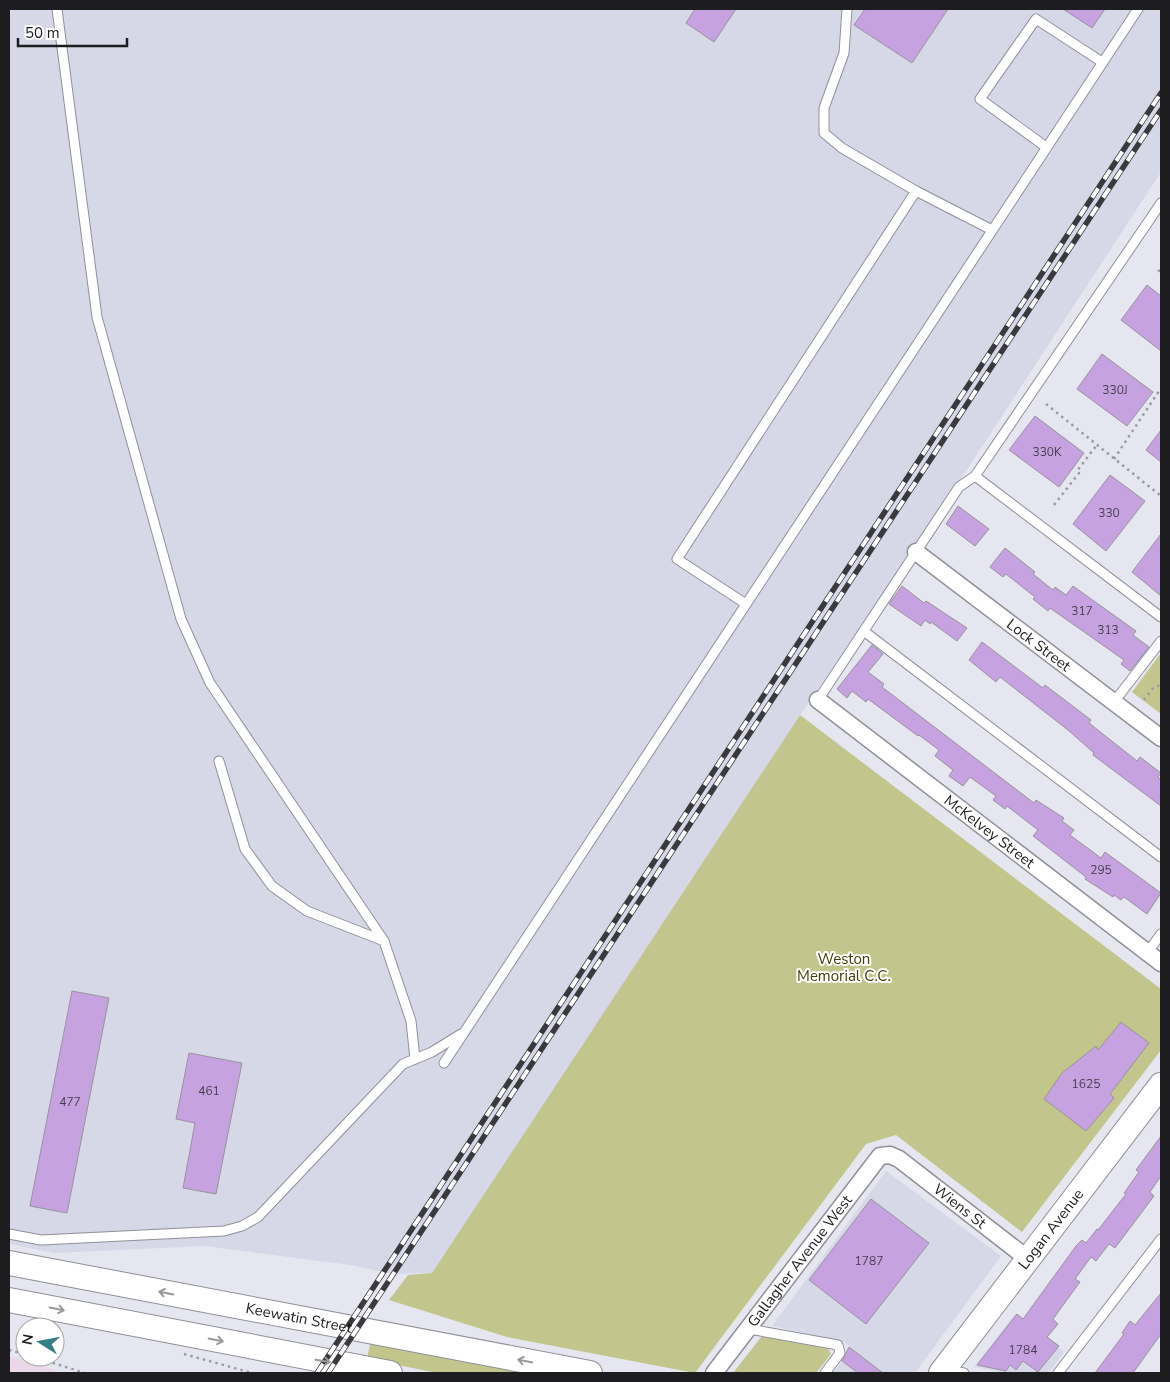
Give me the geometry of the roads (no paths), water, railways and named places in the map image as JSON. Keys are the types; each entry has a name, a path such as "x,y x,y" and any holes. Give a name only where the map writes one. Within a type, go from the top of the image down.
{"main road":[{"name":"Logan Avenue","path":"949,1372 1028,1259 1161,1085"},
{"name":"Keewatin Street","path":"9,1262 590,1373"},
{"path":"9,1300 390,1373"}],"street":[{"name":"Lock Street","path":"916,552 1161,738"},
{"name":"McKelvey Street","path":"818,700 1161,963"},
{"name":"Wiens St","path":"890,1155 899,1159 1028,1259"},
{"name":"Gallagher Avenue West","path":"714,1373 880,1156 890,1155"}],"lane":[{"path":"57,9 97,317 180,619 210,683 384,941 411,1021 415,1059"},
{"path":"846,9 844,53 824,108 824,133 842,148 916,191 992,230"},
{"path":"444,1063 1138,9"},
{"path":"1046,147 980,99 1036,19 1102,62"},
{"path":"746,604 677,559 916,191"},
{"path":"818,700 865,632 959,487 976,476 1161,203"},
{"path":"976,476 1161,616"},
{"path":"865,632 1161,857"},
{"path":"1114,702 1161,641"},
{"path":"219,761 244,849 272,886 307,911 384,941"},
{"path":"1147,953 1161,934"},
{"path":"9,1234 42,1240 224,1231 242,1226 258,1217 403,1064 463,1033"},
{"path":"1058,1373 1161,1239"},
{"path":"749,1329 838,1345 840,1353 825,1373"}],"railway":[{"path":"317,1373 1161,93"},
{"path":"328,1373 1161,110"}],"park label":[{"name":"Weston Memorial C.C.","path":"844,968"}]}
